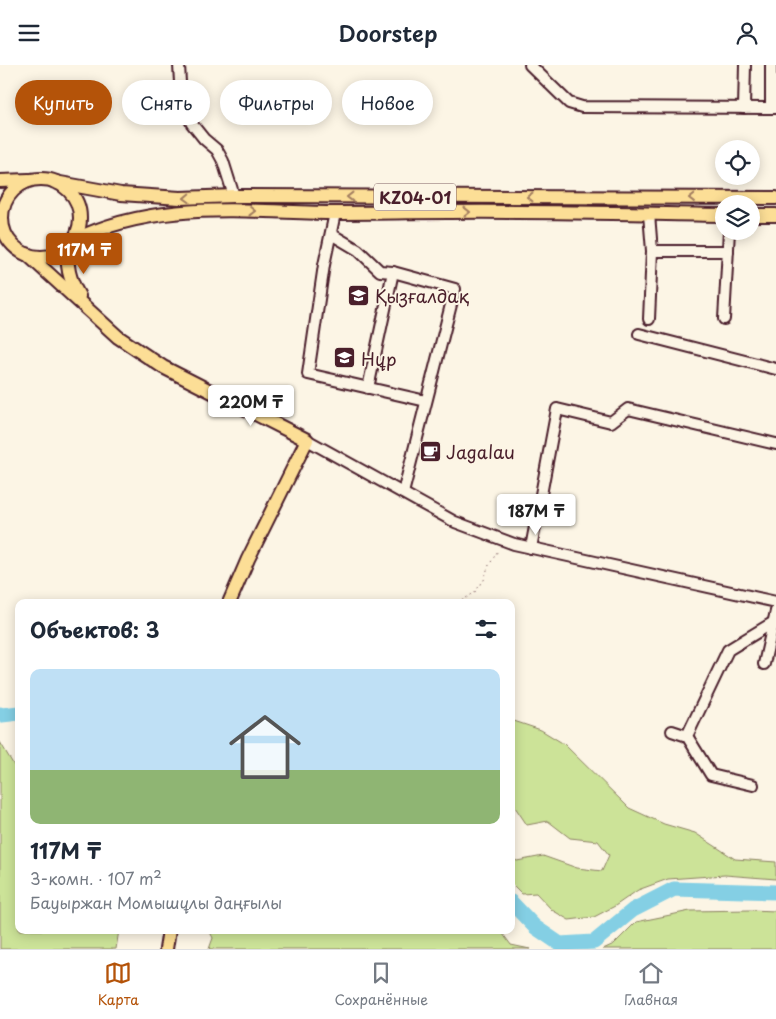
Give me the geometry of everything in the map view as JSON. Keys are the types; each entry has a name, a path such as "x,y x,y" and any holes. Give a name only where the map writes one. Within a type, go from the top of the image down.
{"main road":[{"name":"KZ04-01","path":"0,181 43,179 121,194 180,199 234,196 776,199"},
{"path":"31,180 19,185 10,194 4,206 2,219 5,241 27,255 118,337 163,367 306,440 248,559 231,599"},
{"path":"55,182 65,188 73,197 78,207 80,219 78,231 70,244 67,258 72,283 85,307"},
{"path":"614,213 615,198"},
{"name":"KZ04-01","path":"27,255 49,256 102,228 133,219 186,211 335,213 455,211 715,215"},
{"path":"760,215 776,215"}],"street":[{"path":"179,65 181,100 192,124 204,139 217,150 223,161 234,196"},
{"path":"531,65 569,103 582,107 774,108 771,65"},
{"path":"744,108 745,65"},
{"path":"335,213 324,265 308,375 426,401"},
{"path":"649,214 652,251 649,319"},
{"path":"331,234 358,250 380,271 392,272 455,289 403,493"},
{"path":"724,319 729,240"},
{"path":"652,251 728,251"},
{"path":"368,388 392,272"},
{"path":"639,334 776,369"},
{"path":"532,548 557,409 610,422 628,409 776,444"},
{"path":"306,440 454,522 504,540 532,548 776,602"},
{"path":"764,664 775,616"},
{"path":"687,736 728,650 775,616"},
{"path":"672,731 687,736 710,775 753,785"}],"path":[{"path":"464,599 474,593 484,580 488,567 504,540"}],"green space":[{"path":"515,721 541,730 564,744 629,808 664,824 695,833 735,859 776,862 776,879 725,875 668,879 638,890 615,906 594,917 569,920 552,910 536,893 522,894 515,887 515,860 543,856 577,868 602,871 609,855 598,841 570,838 548,821 527,825 515,807"},
{"path":"0,742 15,767 15,934 118,934 116,949 0,949"},
{"path":"690,911 776,911 776,949 603,949 614,944 636,922"},
{"path":"211,934 503,934 511,945 530,949 209,949 213,938"}],"waterway":[{"path":"0,714 15,713"},
{"path":"515,906 535,927 560,944 594,942 633,910 674,889 776,892"}],"place":[{"name":"Қызғалдақ","path":"359,295"},
{"name":"Нұр","path":"345,358"},
{"name":"Jagalau","path":"430,451"}]}
